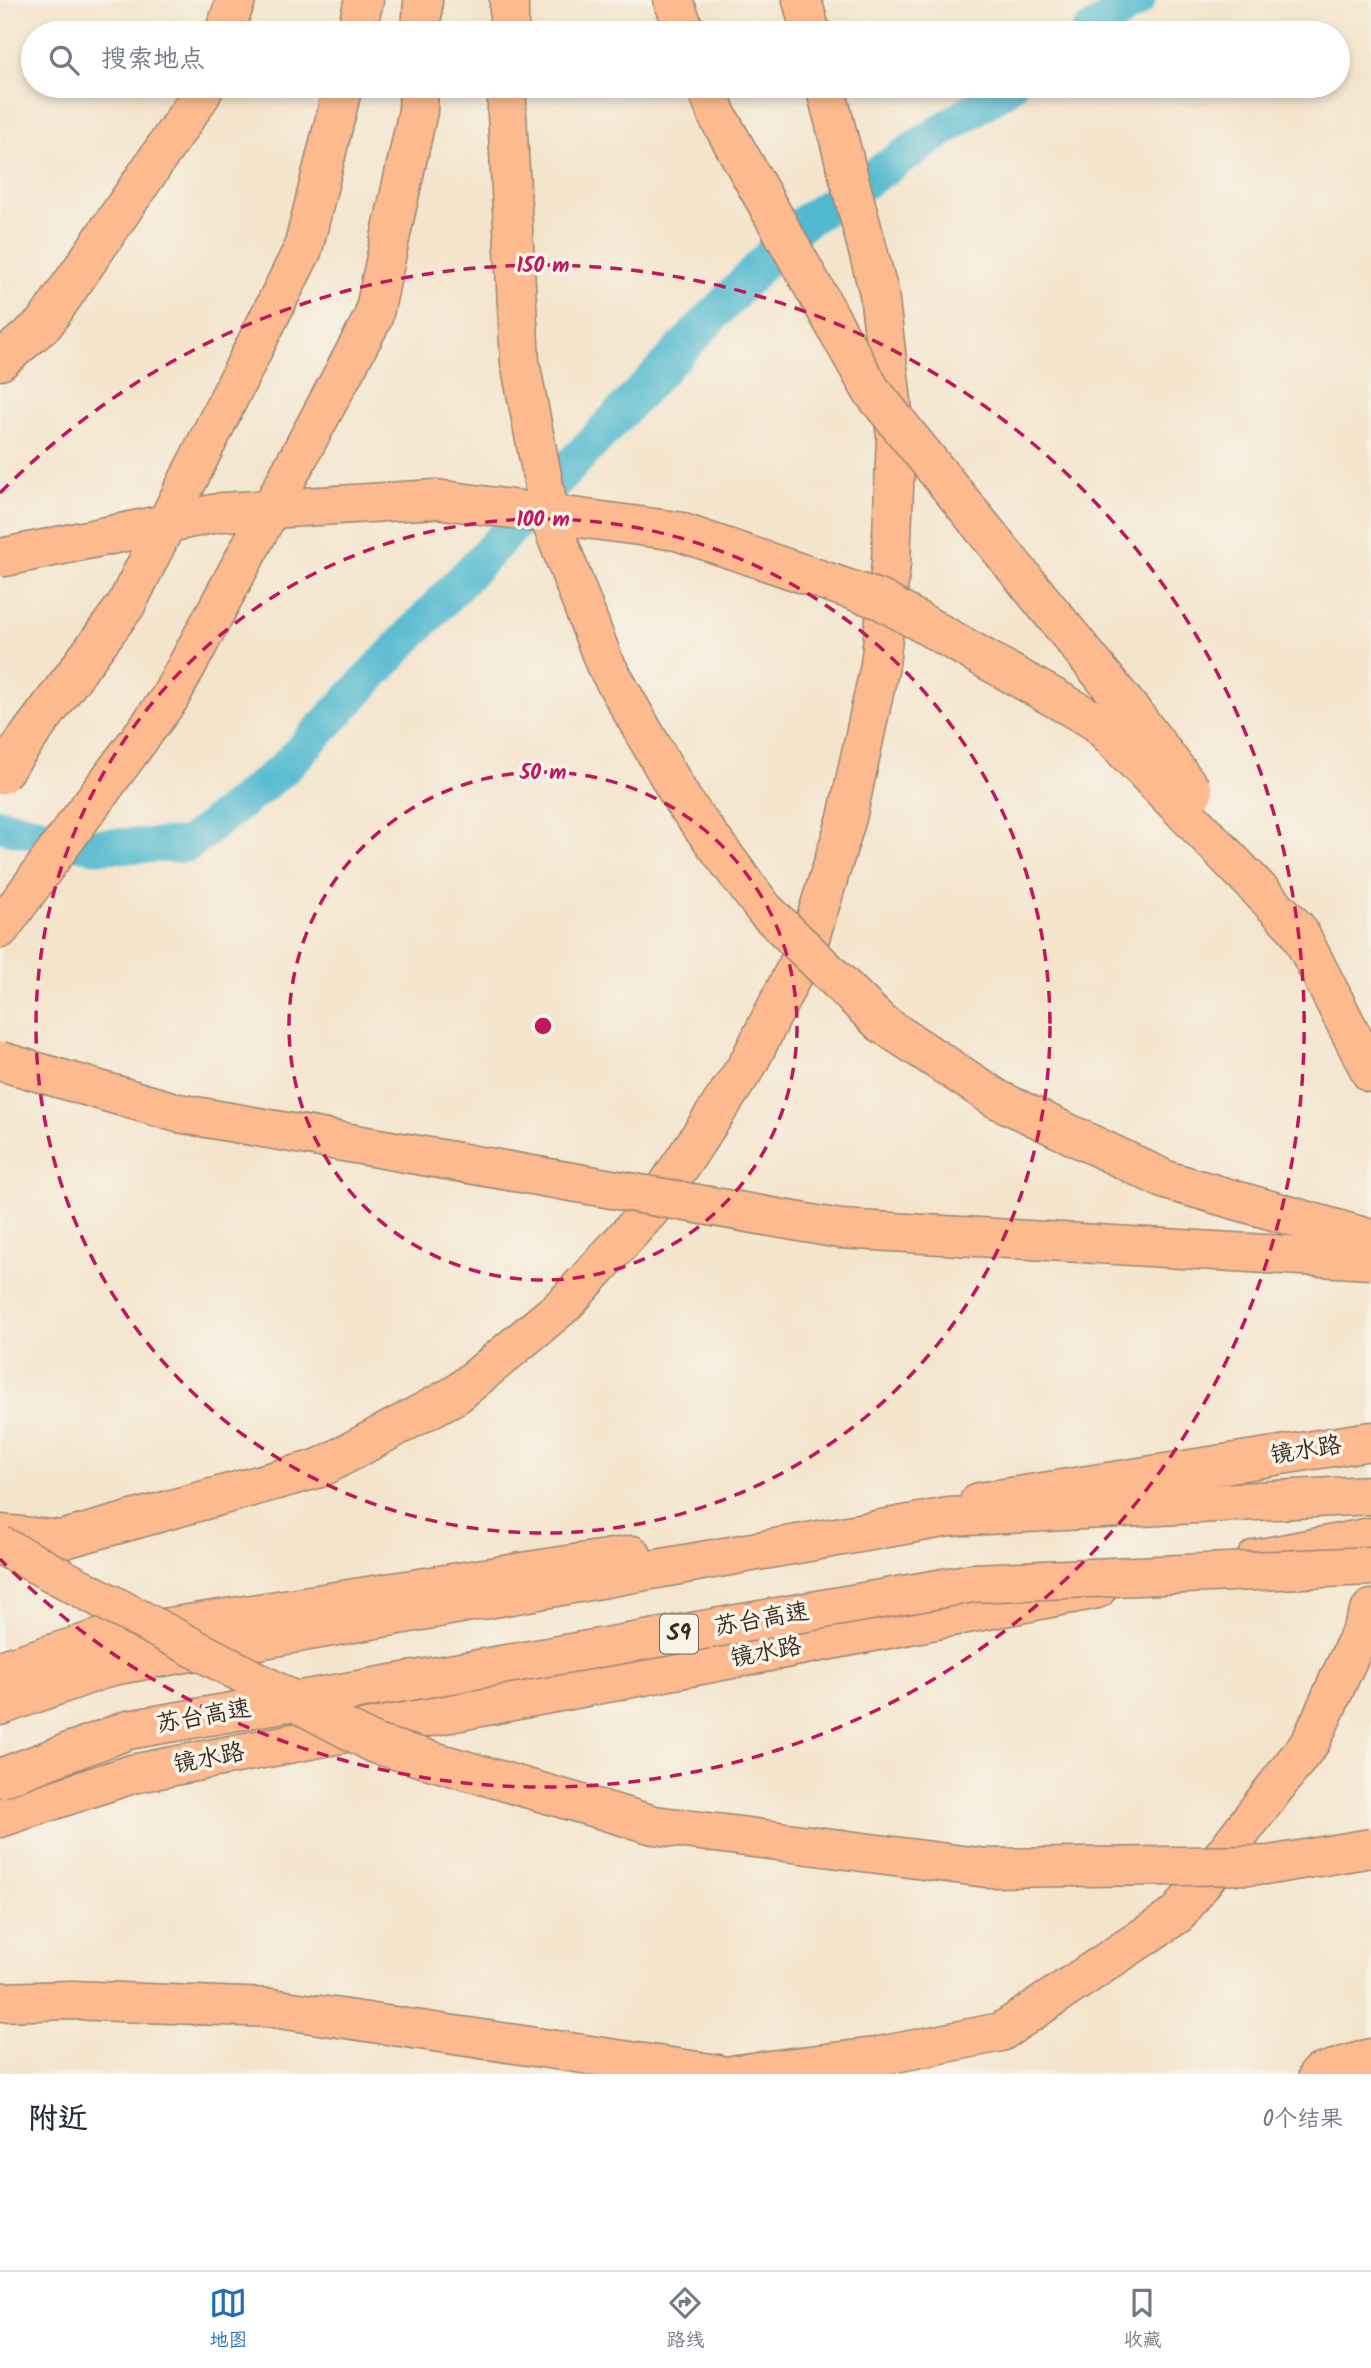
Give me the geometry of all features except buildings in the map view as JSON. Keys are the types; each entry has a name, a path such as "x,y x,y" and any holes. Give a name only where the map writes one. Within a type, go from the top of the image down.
{"main road":[{"path":"228,21 236,0"},
{"path":"359,21 364,0"},
{"path":"422,21 423,0"},
{"path":"509,0 509,21"},
{"path":"673,0 681,21"},
{"path":"802,0 808,21"},
{"path":"0,361 46,323 199,98"},
{"path":"0,775 126,605 303,249 340,98"},
{"path":"0,929 169,699 373,318 418,111 419,98"},
{"path":"507,98 520,362 551,522 604,662 683,801 764,909 881,1023 997,1100 1166,1180 1371,1239"},
{"path":"711,98 717,115 871,390 1137,718 1298,930 1371,1073"},
{"path":"0,1534 61,1540 320,1468 457,1394 565,1304 653,1207 748,1064 808,944 847,818 880,664 891,564 896,436 879,293 828,98"},
{"path":"0,558 222,512 436,499 677,531 881,600 1097,722 1298,930"},
{"path":"0,1061 178,1113 840,1230 1371,1260"},
{"name":"镜水路","path":"0,1670 105,1637 1371,1441"},
{"path":"0,1706 112,1666 949,1517 1371,1495"},
{"name":"镜水路","path":"0,1818 132,1774 1371,1537"},
{"path":"0,1545 375,1744 654,1825 986,1868 1270,1865 1371,1848"},
{"name":"苏台高速","path":"0,1778 128,1730 973,1583 1371,1566"},
{"path":"736,2074 875,2057 1001,2032 1178,1914 1311,1741 1371,1609"},
{"path":"0,2002 72,2000 272,2008 718,2074"},
{"path":"1318,2074 1371,2058"}],"waterway":[{"path":"1106,21 1138,0"},
{"path":"0,825 94,846 187,845 282,770 798,226 991,98"}]}
